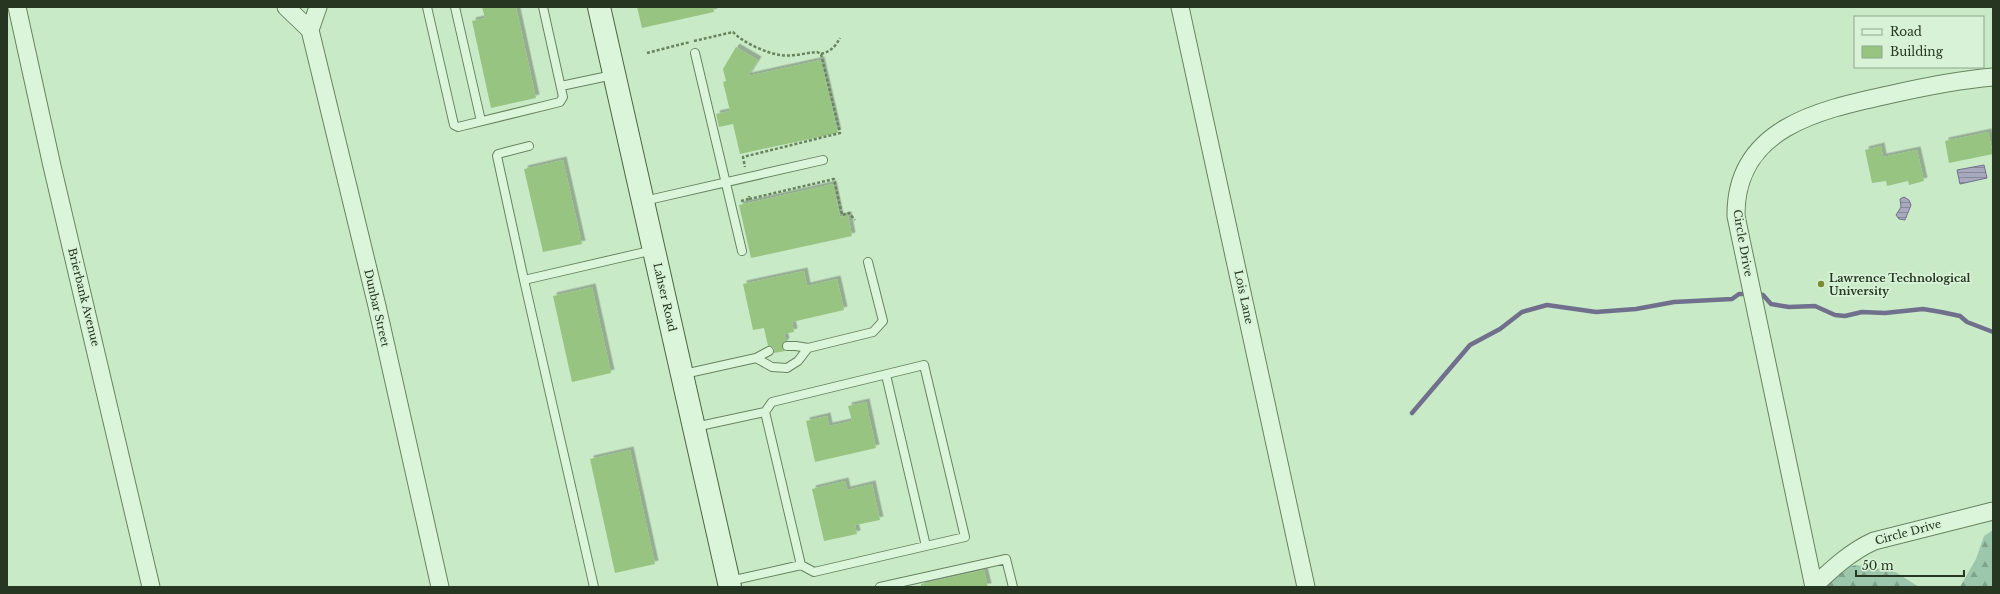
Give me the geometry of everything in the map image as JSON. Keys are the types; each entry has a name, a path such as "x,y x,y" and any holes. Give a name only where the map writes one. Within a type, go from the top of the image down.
{"main road":[{"name":"Lahser Road","path":"599,7 730,584"}],"street":[{"name":"Brierbank Avenue","path":"17,7 52,166 152,587"},
{"path":"286,7 310,30 318,7"},
{"name":"Lois Lane","path":"1180,7 1306,587"},
{"name":"Dunbar Street","path":"310,30 375,299 440,587"},
{"name":"Circle Drive","path":"1814,586 1736,216 1736,201 1739,184 1757,152 1769,139 1802,118 1826,109 1929,86 1966,79 1993,77"},
{"name":"Circle Drive","path":"1814,586 1838,563 1858,548 1874,541 1993,511"}],"lane":[{"path":"427,7 454,125 458,127 560,102 563,97 543,7"},
{"path":"455,7 481,121"},
{"path":"695,54 742,251"},
{"path":"561,86 614,74"},
{"path":"528,146 498,154 497,156 594,587"},
{"path":"643,201 823,160"},
{"path":"524,280 654,250"},
{"path":"787,346 808,348 873,332 883,321 868,262"},
{"path":"756,358 772,368 786,368 798,361 808,348"},
{"path":"683,374 756,358 769,351"},
{"path":"695,427 765,412 772,402 924,365 965,537 814,572 801,565 730,584"},
{"path":"886,375 926,546"},
{"path":"765,412 801,565"},
{"path":"880,587 1006,559 1013,587"}],"path":[{"path":"647,53 733,32 740,40 779,55 795,55 817,52 821,54 829,52 836,46 840,38"},
{"path":"746,170 743,157 840,133 821,54"},
{"path":"749,199 834,179 842,215 849,213 855,220"}],"green space":[{"path":"1993,530 1993,587 1960,587 1976,559 1984,536"},
{"path":"1856,565 1894,571 1919,587 1823,587 1836,571"}],"water":[{"path":"1984,165 1987,178 1960,184 1957,170"},
{"path":"1904,197 1909,200 1911,205 1905,220 1899,219 1896,215 1901,207 1900,199"}],"building":[{"path":"482,7 516,7 536,98 491,108 472,21 485,18"},
{"path":"637,7 713,7 714,12 642,28"},
{"path":"736,47 758,60 748,76 821,60 838,133 740,154 733,124 719,127 716,114 730,111 723,82 726,81 723,69"},
{"path":"1988,132 1993,154 1949,163 1945,141"},
{"path":"1881,146 1883,157 1917,150 1924,181 1909,185 1908,181 1887,186 1886,181 1872,183 1865,150"},
{"path":"563,160 582,244 543,252 524,169"},
{"path":"833,184 840,217 848,215 852,236 751,258 739,205"},
{"path":"804,271 807,286 837,279 844,310 792,322 794,332 784,334 786,341 782,346 785,351 774,353 774,348 768,346 764,328 753,330 743,284"},
{"path":"592,287 611,373 572,382 553,296"},
{"path":"866,402 876,448 815,462 806,421 827,416 829,426 852,421 848,406"},
{"path":"630,450 655,564 615,573 590,459"},
{"path":"845,481 847,490 872,484 880,520 855,525 857,534 824,541 812,489"},
{"path":"984,570 988,587 921,587 921,584"}],"waterway":[{"path":"1412,413 1470,345 1500,329 1522,312 1547,305 1596,312 1636,309 1674,302 1732,299 1739,294 1749,294"},
{"path":"1756,294 1763,295 1771,304 1789,307 1815,306 1835,315 1845,316 1862,312 1885,313 1923,309 1960,316 1967,322 1993,332"}],"place":[{"name":"Lawrence Technological University","path":"1821,284"}]}
